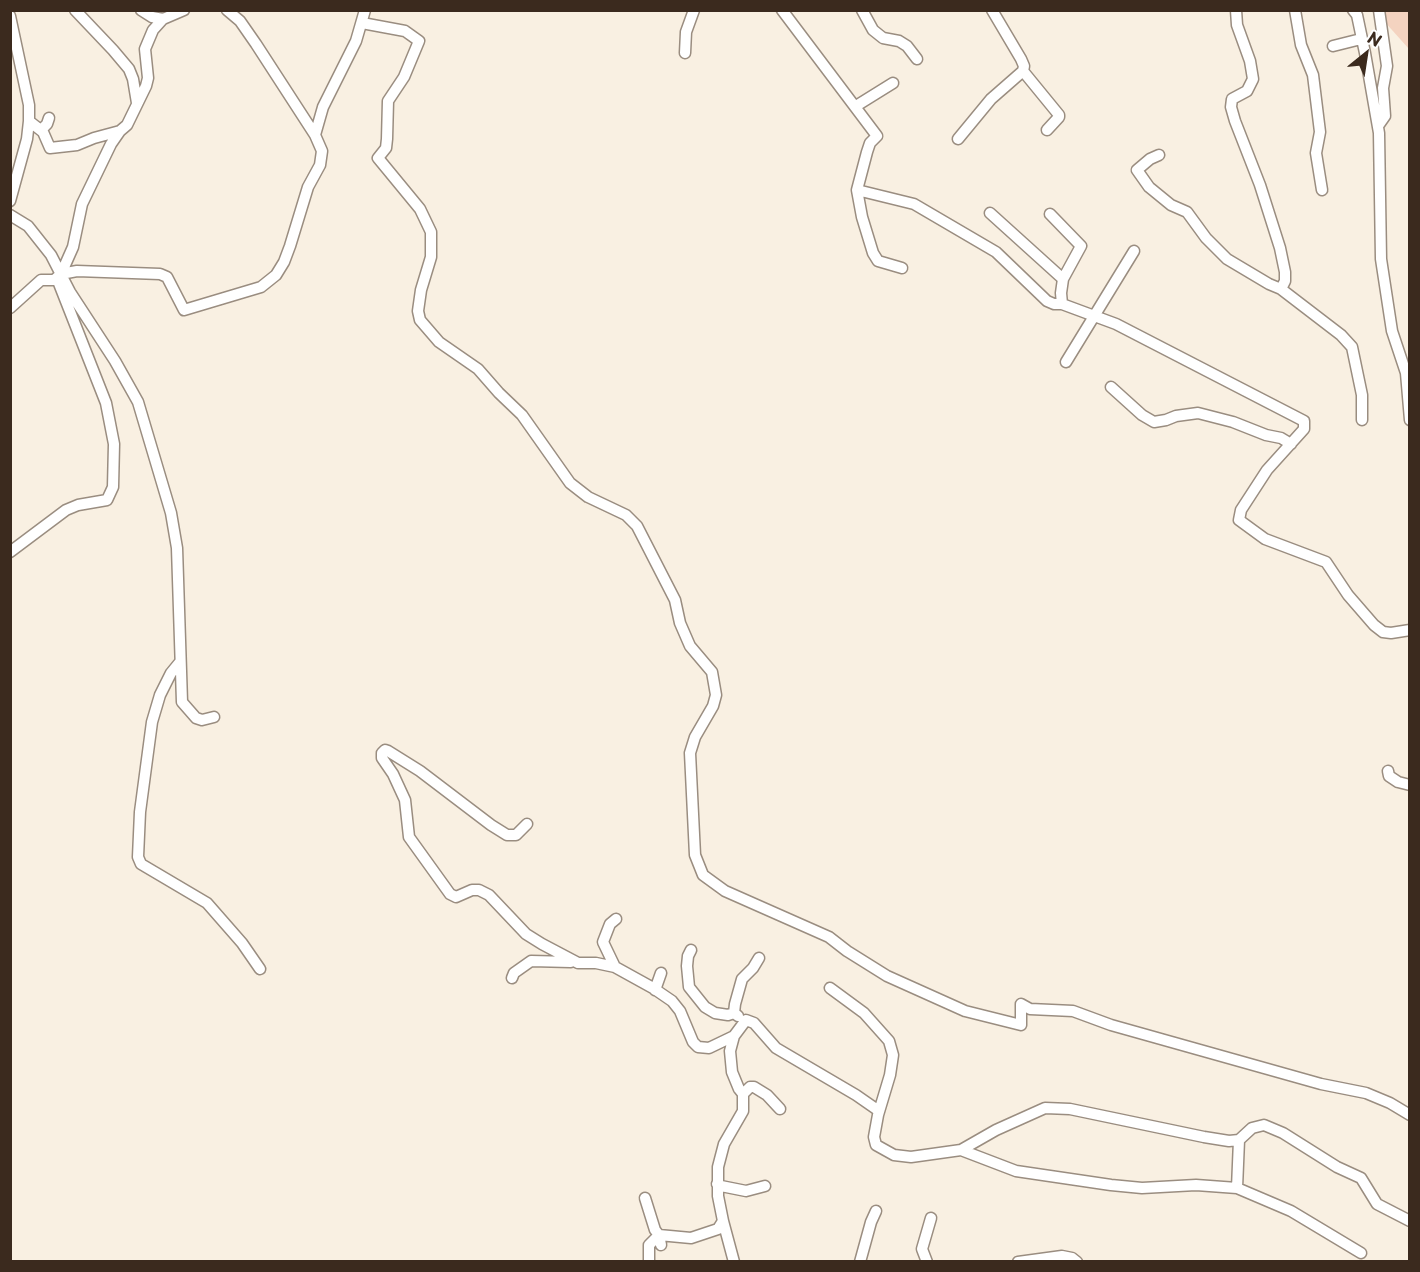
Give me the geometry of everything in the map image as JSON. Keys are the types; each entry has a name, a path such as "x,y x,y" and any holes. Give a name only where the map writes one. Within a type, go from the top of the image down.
{"street":[{"path":"75,10 129,69 135,89 136,106"},
{"path":"141,10 163,19"},
{"path":"58,276 70,257 86,197 111,144 127,125 148,78 146,56 148,40 163,19 184,10"},
{"path":"10,308 41,280 77,271 160,274 167,277 184,310 261,287 276,275 284,262 308,187 320,165 322,151 315,135 240,21 227,10"},
{"path":"315,135 323,107 346,63 365,10"},
{"path":"685,53 686,32 694,10"},
{"path":"782,10 878,136 870,143 857,190 862,217 873,253 878,261 902,268"},
{"path":"862,10 873,30 883,38 899,41 907,46 917,59"},
{"path":"958,139 991,99 1023,71 1021,58 992,10"},
{"path":"1236,10 1237,25 1250,61 1253,79 1247,91 1232,99 1231,107 1280,248 1285,272 1285,281 1281,289"},
{"path":"1295,10 1301,45 1313,75 1320,132 1316,153 1322,190"},
{"path":"1353,10 1365,53 1378,126 1381,169 1379,209 1381,259 1392,331 1407,371 1410,420"},
{"path":"1378,126 1385,116 1383,88 1387,66 1379,10"},
{"path":"10,16 29,105 27,139 10,201"},
{"path":"362,23 405,32 419,41 404,77 388,101 386,148 378,158 420,209 431,232 431,257 421,290 418,311 420,320 440,342 478,369 522,415 570,483 588,497 626,515 637,526 675,600 680,623 690,646 712,672 716,695 713,706 695,737 690,753 695,855 703,875 725,891 829,937 887,976 965,1011 1021,1025 1021,1004 1029,1009 1073,1011 1111,1025 1322,1084 1366,1092 1390,1102 1410,1115"},
{"path":"1333,46 1361,39"},
{"path":"1023,71 1059,115 1047,130"},
{"path":"856,106 893,83"},
{"path":"41,130 49,118"},
{"path":"29,121 41,130 50,148 77,145 120,131"},
{"path":"1158,155 1137,170 1149,187 1171,205 1187,212 1206,238 1227,259 1281,289 1341,335 1352,347 1362,395 1362,420"},
{"path":"857,190 914,204 996,252 1047,301 1062,304 1116,324 1304,421 1304,429 1267,470 1240,510 1239,520 1265,539 1326,562 1348,595 1383,632 1410,630"},
{"path":"990,213 1063,279"},
{"path":"1050,214 1082,246 1063,279 1062,304"},
{"path":"10,215 24,222 51,255 106,403 114,444 113,487 106,500 78,505 66,510 10,552"},
{"path":"1066,362 1134,251"},
{"path":"58,276 131,388 143,418 171,513 177,548 182,702 196,718 201,720 214,717"},
{"path":"1111,387 1142,415 1154,422 1198,413 1281,438 1291,444"},
{"path":"180,662 176,664 160,695 152,722 140,812 138,857 141,864 207,903 242,943 260,969"},
{"path":"527,824 516,836 507,835 490,825 420,771 388,751 385,750 382,753 382,758 393,774 405,800 409,837 450,894 456,897 472,890 479,890 489,895 526,934 578,963"},
{"path":"1388,771 1389,776 1398,782 1410,785"},
{"path":"615,967 603,942 610,924 616,919"},
{"path":"691,950 687,966 689,987 705,1007 715,1013 728,1015 734,1013"},
{"path":"734,1013 742,979 759,958"},
{"path":"512,978 514,973 531,961 596,963 615,967 672,1001 680,1011 693,1042 698,1047 709,1048 734,1036"},
{"path":"655,990 661,973"},
{"path":"830,987 864,1013 889,1041 892,1055 890,1075 874,1137 876,1145 887,1152 911,1157 961,1150 996,1130 1045,1108 1077,1110 1229,1141 1239,1140 1257,1125 1272,1128 1330,1164 1361,1178 1377,1204 1410,1221"},
{"path":"734,1013 741,1019 754,1023 776,1048 863,1099 879,1112"},
{"path":"734,1262 723,1221 717,1184 718,1167 724,1144 743,1111 743,1094 732,1072 730,1051 734,1036 746,1020"},
{"path":"743,1094 750,1087 754,1087 767,1095 780,1109"},
{"path":"1237,1188 1239,1140"},
{"path":"961,1150 1016,1171 1111,1185 1142,1188 1196,1185 1237,1188 1292,1211 1362,1253"},
{"path":"717,1184 746,1191 765,1186"},
{"path":"645,1198 660,1240"},
{"path":"860,1262 876,1211"},
{"path":"927,1262 922,1249 931,1218"},
{"path":"649,1262 649,1245 660,1240 692,1238 712,1233 723,1221"},
{"path":"1018,1262 1062,1256 1076,1258"}],"shaded area":[{"path":"1375,11 1409,11 1409,49"}]}
